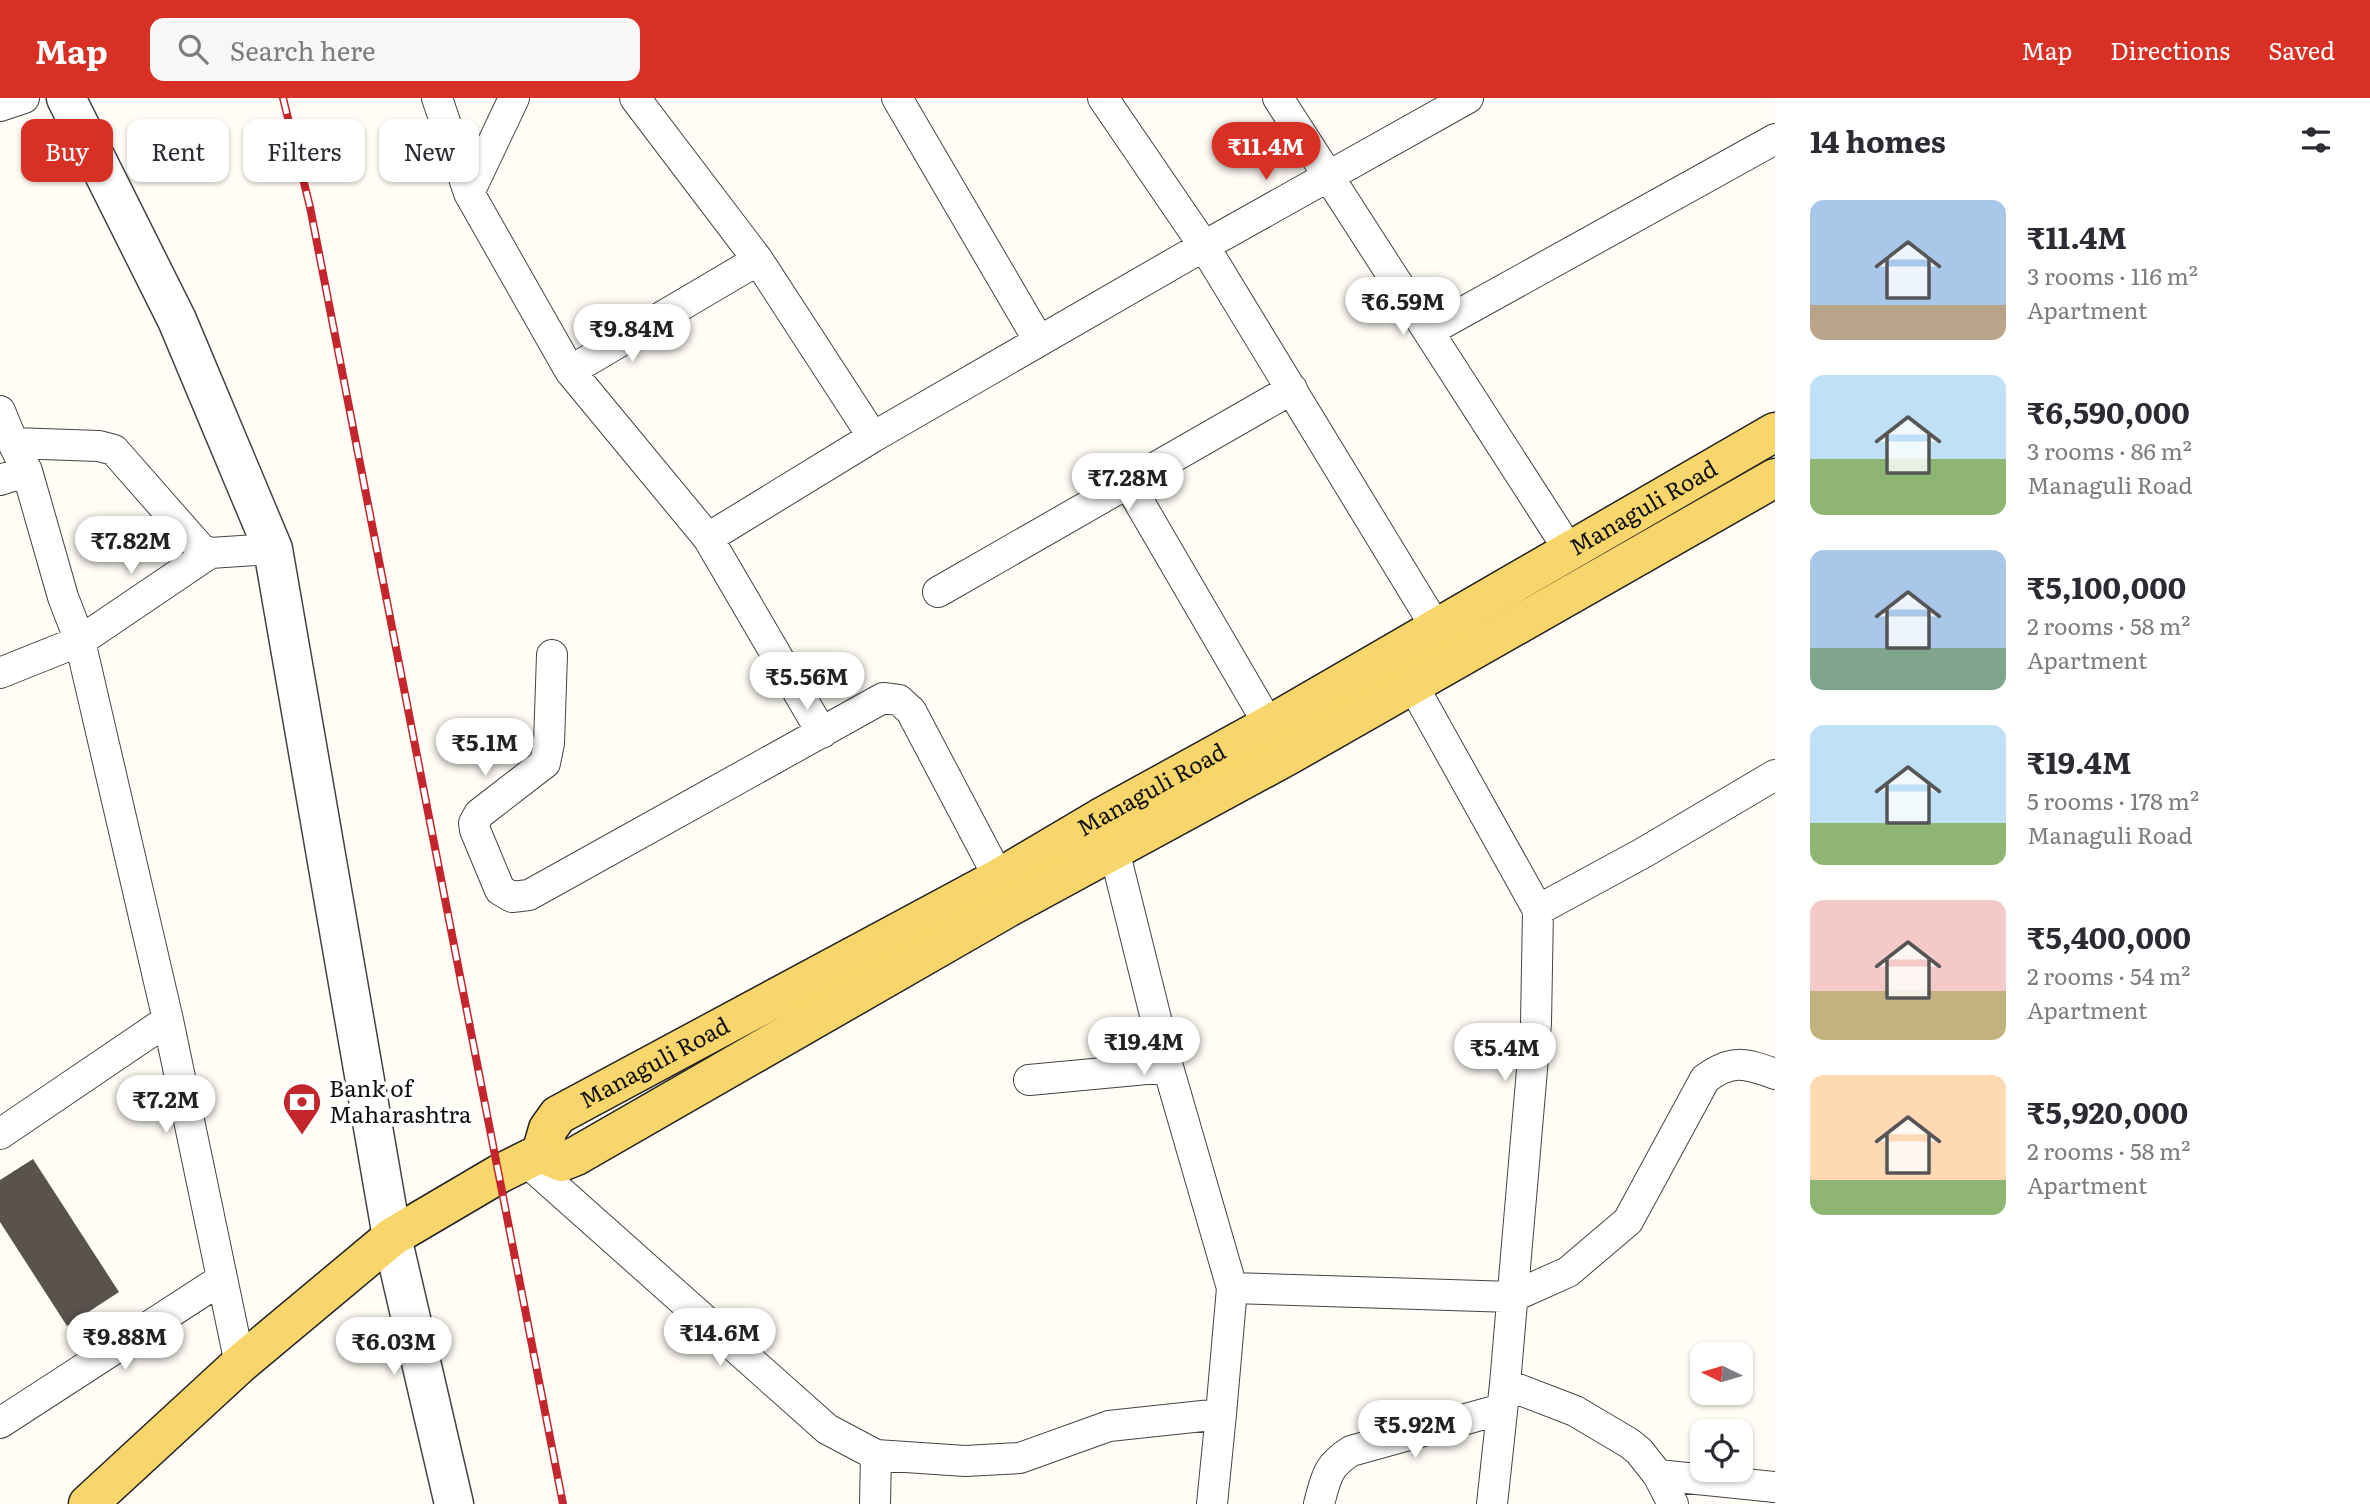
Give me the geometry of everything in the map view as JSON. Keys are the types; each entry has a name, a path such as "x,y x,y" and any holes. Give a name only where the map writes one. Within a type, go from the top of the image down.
{"main road":[{"name":"Managuli Road","path":"1775,432 1437,629 1100,818 999,878 558,1115 534,1157 561,1162 576,1156 1011,906 1412,684 1775,478"},
{"path":"88,1504 240,1364 392,1237 499,1174 534,1157"}],"street":[{"path":"0,106 24,98"},
{"path":"66,98 177,320 273,549 392,1237 454,1504"},
{"path":"437,98 468,193 570,371 708,538 822,733"},
{"path":"468,193 514,98"},
{"path":"635,98 758,260 873,437"},
{"path":"897,98 1039,341"},
{"path":"1103,98 1204,246 1437,629"},
{"path":"1278,98 1569,550"},
{"path":"708,538 873,437 1468,98"},
{"path":"1429,331 1775,139"},
{"path":"570,371 758,260"},
{"path":"938,592 1292,389"},
{"path":"0,411 13,443 13,475 80,641 168,1020 240,1364"},
{"path":"13,443 99,446 114,450 195,544 210,554"},
{"path":"1128,484 1269,725"},
{"path":"0,673 80,641 210,554 273,549"},
{"path":"552,655 549,743 545,763 479,814 474,823 500,890 512,897 529,895 883,698 899,700 911,711 999,878"},
{"path":"1412,684 1538,910 1536,1023 1504,1396 1492,1504"},
{"path":"1538,910 1643,853 1775,775"},
{"path":"1114,850 1168,1068 1232,1288 1212,1504"},
{"path":"0,1134 168,1020"},
{"path":"1232,1288 1512,1297 1568,1272 1628,1221 1705,1079 1719,1068 1735,1064 1775,1074"},
{"path":"1028,1080 1168,1068"},
{"path":"534,1157 827,1429 876,1455 965,1461 1020,1458 1109,1426 1221,1414"},
{"path":"0,1423 222,1279"},
{"path":"1319,1504 1327,1474 1338,1459 1351,1451 1504,1396 1574,1411 1629,1443 1658,1475 1673,1504"},
{"path":"874,1504 876,1455"},
{"path":"1658,1475 1775,1487"}],"building":[{"path":"33,1159 119,1292 67,1326 0,1222 0,1180"}],"railway":[{"path":"283,98 310,207 563,1504"}],"place":[{"name":"Bank of Maharashtra","path":"302,1136"}]}
